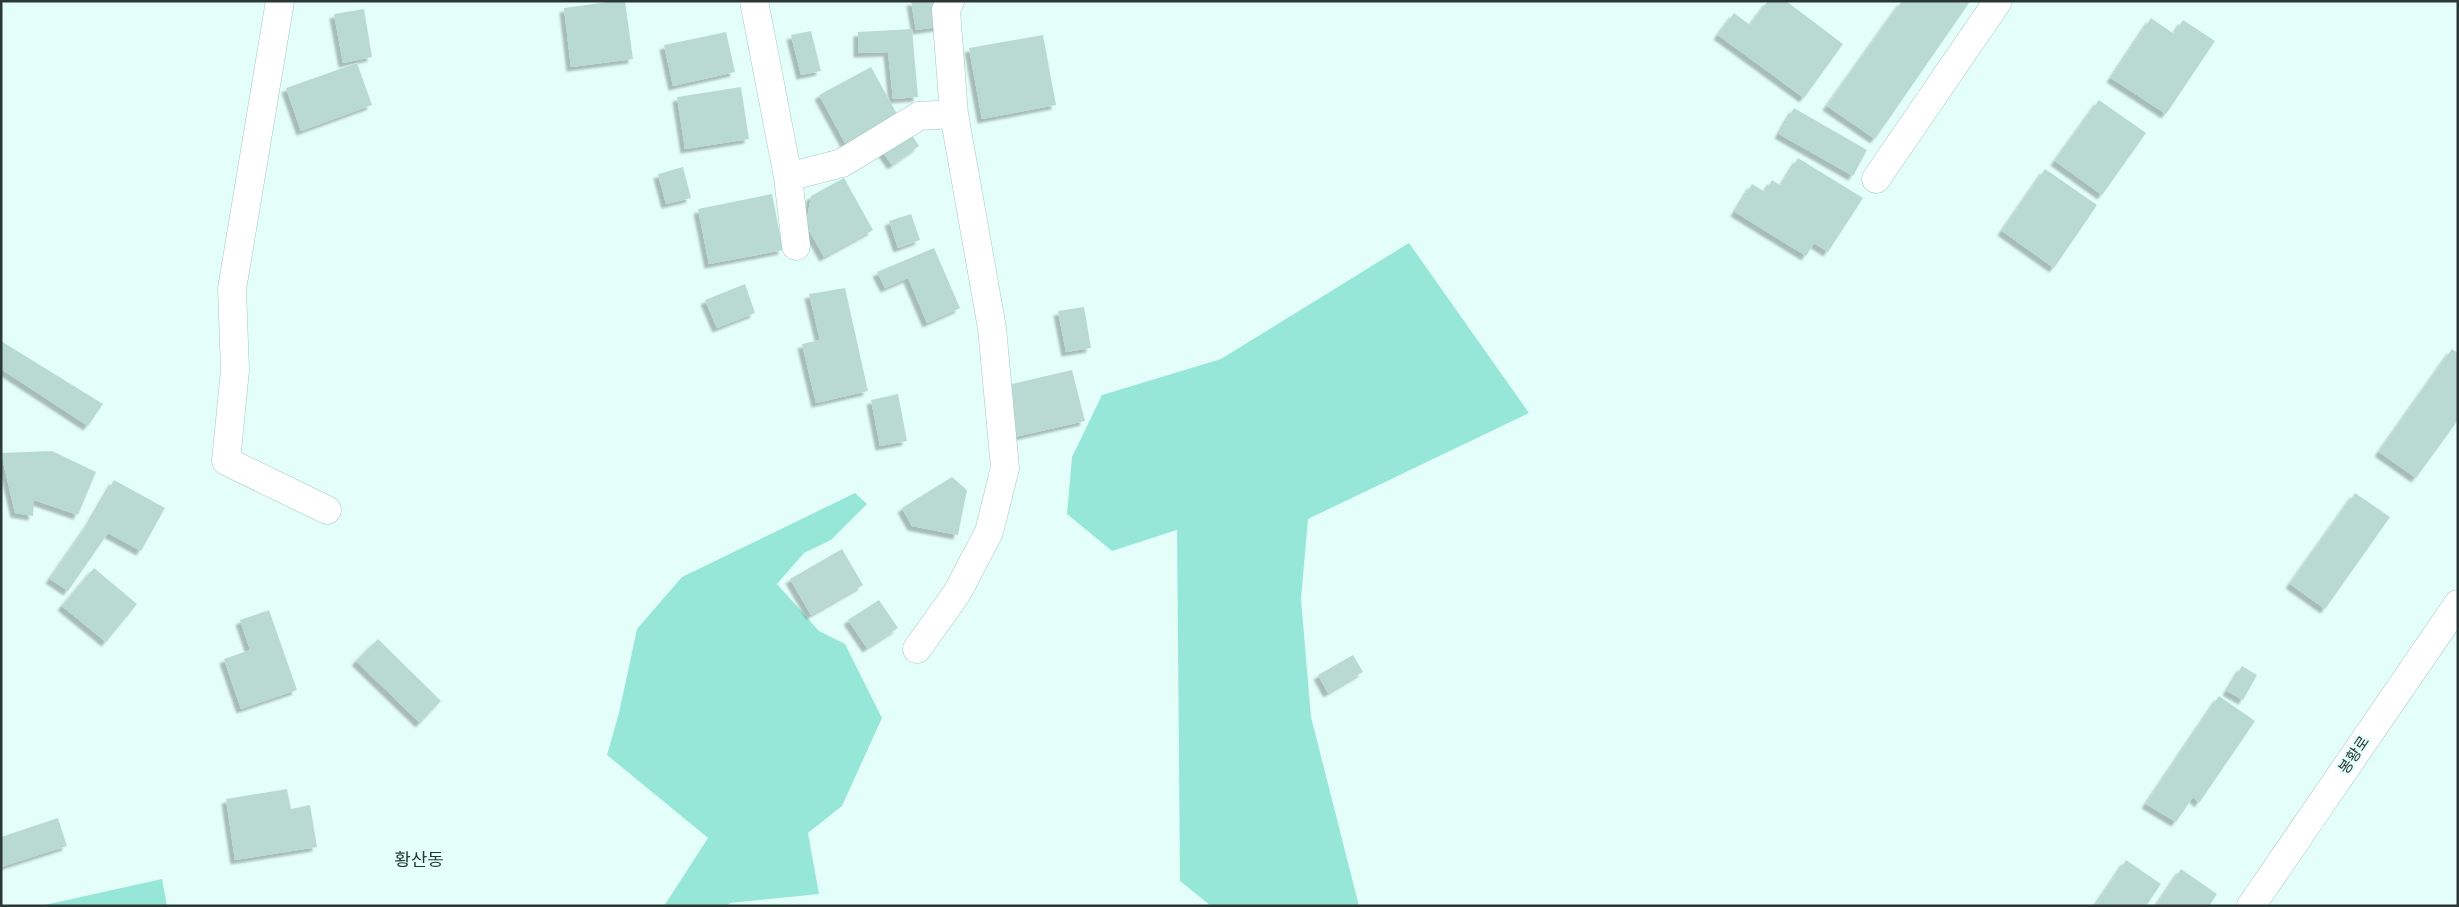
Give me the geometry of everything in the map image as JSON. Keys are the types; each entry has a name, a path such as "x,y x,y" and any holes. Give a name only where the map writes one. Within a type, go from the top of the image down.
{"street":[{"path":"280,1 232,289 235,370 226,460 327,510"},
{"path":"754,1 788,177 796,246"},
{"path":"917,649 957,593 989,532 1005,468 992,328 954,114 946,10 950,1"},
{"path":"1876,179 1998,1"},
{"path":"788,177 842,163 919,116 954,114"},
{"name":"봉황로","path":"2251,906 2458,604"}],"green space":[{"path":"1409,243 1529,413 1308,519 1301,599 1311,717 1359,906 1211,906 1180,881 1177,530 1112,551 1067,514 1072,457 1102,395 1221,359"},
{"path":"855,493 867,504 831,540 804,553 777,584 819,631 845,644 882,718 842,806 808,833 819,894 730,903 726,906 664,906 708,838 607,755 619,713 637,629 682,577"},
{"path":"162,879 167,906 40,906"}],"building":[{"path":"625,1 633,59 571,67 564,8"},
{"path":"911,1 941,1 945,26 916,30"},
{"path":"1768,1 1786,1 1843,44 1804,98 1718,35 1734,13 1750,25"},
{"path":"1902,1 1966,1 1969,3 1875,139 1827,106"},
{"path":"364,9 372,57 343,63 334,14"},
{"path":"2151,18 2174,34 2183,20 2215,41 2166,114 2111,78"},
{"path":"912,29 918,97 893,99 888,52 858,53 858,32"},
{"path":"811,31 821,71 801,75 791,35"},
{"path":"726,32 735,72 673,86 664,45"},
{"path":"1043,35 1056,105 982,119 969,48"},
{"path":"357,63 372,105 301,131 286,88"},
{"path":"871,67 897,114 845,143 819,95"},
{"path":"741,87 749,139 685,149 677,97"},
{"path":"2099,100 2146,133 2102,195 2055,161"},
{"path":"1794,108 1867,150 1853,176 1779,134"},
{"path":"910,132 919,146 892,165 882,151"},
{"path":"1798,158 1863,198 1828,252 1814,243 1806,256 1735,212 1752,184 1765,192 1772,180 1781,186"},
{"path":"683,167 691,198 666,204 658,174"},
{"path":"2045,169 2097,205 2054,268 2002,231"},
{"path":"844,178 873,230 824,257 806,225 811,196"},
{"path":"772,194 783,250 709,264 698,209"},
{"path":"911,214 920,240 898,248 889,221"},
{"path":"934,248 960,308 927,323 908,278 885,288 877,272"},
{"path":"745,284 755,313 717,328 705,300"},
{"path":"845,288 868,391 816,403 802,344 820,340 809,294"},
{"path":"1084,307 1091,348 1066,352 1058,311"},
{"path":"1,341 103,404 88,426 1,369"},
{"path":"2452,349 2458,353 2458,420 2416,478 2379,452"},
{"path":"1072,370 1085,421 1015,437 1003,386"},
{"path":"898,394 907,441 880,446 871,400"},
{"path":"52,451 96,472 78,515 34,500 33,516 15,513 1,453"},
{"path":"952,477 967,490 958,535 912,526 902,508"},
{"path":"114,480 165,508 141,551 108,533 68,591 50,579 89,523"},
{"path":"2355,493 2390,517 2325,609 2290,584"},
{"path":"842,549 863,585 811,615 790,579"},
{"path":"94,568 137,604 106,642 62,606"},
{"path":"879,600 898,628 867,648 848,620"},
{"path":"269,610 297,690 241,709 224,659 250,650 240,620"},
{"path":"378,639 441,701 420,723 356,661"},
{"path":"1353,655 1363,672 1328,693 1318,675"},
{"path":"2242,666 2257,675 2243,700 2227,691"},
{"path":"2219,696 2255,721 2199,803 2193,797 2176,822 2146,804"},
{"path":"287,789 291,809 310,805 317,847 235,860 226,799"},
{"path":"58,818 67,846 1,867 1,837"},
{"path":"2126,860 2161,884 2146,906 2095,906"},
{"path":"2181,869 2217,894 2209,906 2156,906"}],"district":[{"name":"황산동","path":"419,860"}]}
